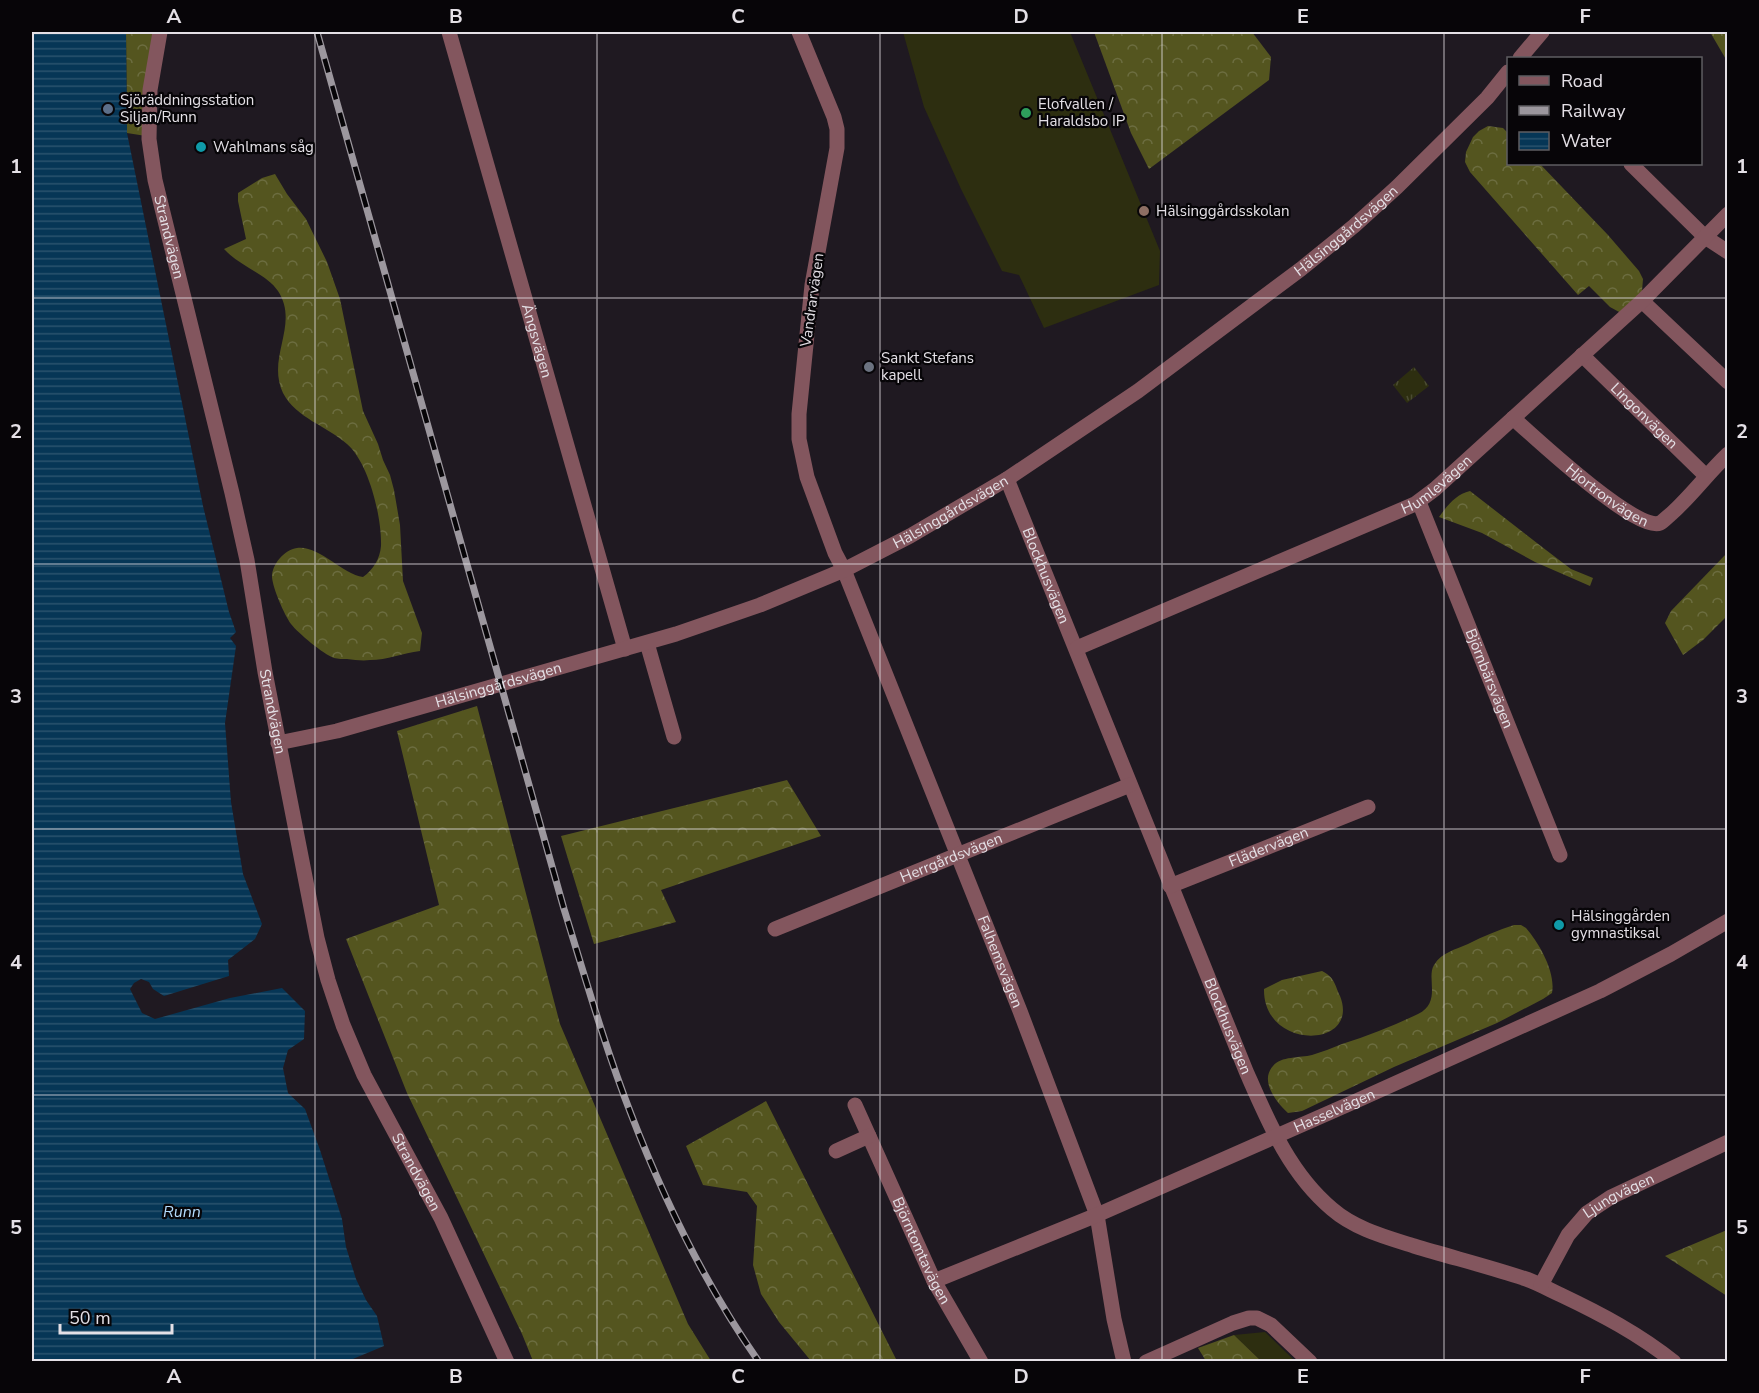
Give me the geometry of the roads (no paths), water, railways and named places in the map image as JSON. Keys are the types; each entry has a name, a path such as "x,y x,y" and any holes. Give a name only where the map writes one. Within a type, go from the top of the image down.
{"street":[{"name":"Strandvägen","path":"160,32 150,90 151,158 244,548 278,743 316,938 343,1025 364,1075 453,1244 507,1362"},
{"name":"Ängsvägen","path":"449,32 625,649"},
{"name":"Vandrarvägen","path":"799,32 834,117 837,129 837,148 812,285 799,414 799,439 807,477 835,554 844,570"},
{"path":"1523,57 1542,32"},
{"name":"Hälsinggårdsvägen","path":"278,743 337,731 647,643 760,606 844,570 910,536 1007,479 1138,391 1228,325 1341,237 1397,187 1441,146 1507,74"},
{"path":"1632,165 1705,237 1728,252"},
{"name":"Humlevägen","path":"1077,648 1419,502 1642,301 1728,214"},
{"path":"1642,301 1728,382"},
{"name":"Lingonvägen","path":"1582,355 1706,476"},
{"name":"Hjortronvägen","path":"1513,418 1571,469 1612,501 1630,514 1656,523 1662,522 1680,505 1728,454"},
{"name":"Blockhusvägen","path":"1007,479 1077,648 1245,1071 1276,1137 1296,1170 1332,1210 1349,1222 1384,1237 1541,1285 1580,1303 1639,1336 1674,1362"},
{"name":"Björnbärsvägen","path":"1419,502 1560,855"},
{"name":"Falhemsvägen","path":"844,570 1020,1011 1097,1215 1114,1319 1124,1362"},
{"path":"647,643 674,737"},
{"name":"Herrgårdsvägen","path":"775,929 1130,785"},
{"name":"Flädervägen","path":"1170,886 1368,807"},
{"name":"Hasselvägen","path":"934,1281 1097,1215 1276,1137 1600,990 1671,954 1728,921"},
{"name":"Björntomtavägen","path":"855,1105 934,1281 981,1362"},
{"path":"837,1151 869,1136"},
{"name":"Ljungvägen","path":"1541,1285 1568,1235 1587,1213 1611,1197 1728,1142"},
{"path":"1146,1362 1233,1323 1257,1318 1271,1325 1310,1362"}],"water":[{"name":"Runn","path":"32,32 126,32 127,133 203,506 236,632 230,638 236,646 225,723 231,802 243,874 262,924 255,939 228,960 229,976 164,996 153,989 149,982 141,979 130,989 142,1013 155,1019 230,998 282,988 305,1011 304,1039 288,1050 283,1068 288,1093 305,1109 342,1219 346,1247 356,1279 377,1316 384,1346 348,1361 32,1361"}],"railway":[{"path":"317,32 564,909 604,1038 631,1114 672,1210 721,1303 759,1362"}],"place":[{"name":"Sjöräddningsstation Siljan/Runn","path":"108,109"},
{"name":"Elofvallen / Haraldsbo IP","path":"1026,113"},
{"name":"Wahlmans såg","path":"201,147"},
{"name":"Hälsinggårdsskolan","path":"1144,211"},
{"name":"Sankt Stefans kapell","path":"869,367"},
{"name":"Hälsinggården gymnastiksal","path":"1559,925"}]}
